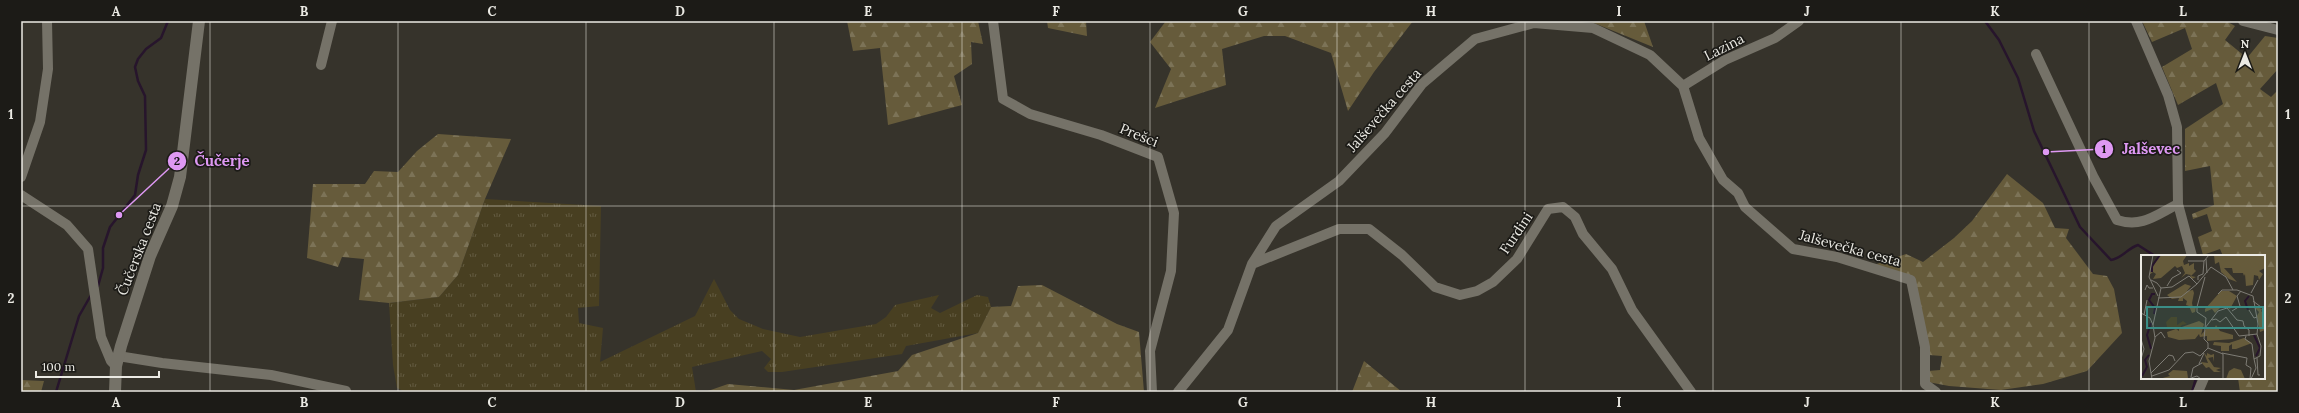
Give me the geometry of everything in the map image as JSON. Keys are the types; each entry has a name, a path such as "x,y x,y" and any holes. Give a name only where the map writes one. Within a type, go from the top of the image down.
{"street":[{"path":"21,177 40,122 48,69 47,21"},
{"name":"Čučerska cesta","path":"115,392 118,356 150,256 172,206 180,177 199,21"},
{"path":"321,65 332,21"},
{"name":"Prešci","path":"993,21 1003,99 1030,114 1101,135 1158,157 1174,212 1171,272 1150,351 1152,392"},
{"name":"Lazina","path":"1683,86 1726,60 1775,38 1799,21"},
{"path":"2136,21 2168,95 2176,127 2178,204 2192,255"},
{"path":"2243,21 2278,30"},
{"name":"Jalševečka cesta","path":"1178,392 1228,330 1252,264 1276,226 1339,181 1386,134 1422,84 1475,39 1534,23 1593,28 1650,55 1683,86 1699,138 1723,180 1738,193 1745,207 1793,249 1837,257 1911,280 1925,347 1925,384 1936,392"},
{"path":"2036,54 2094,178 2117,220 2129,224 2139,224 2178,204"},
{"path":"21,195 68,225 88,249 96,309 104,345 111,361 118,356"},
{"name":"Furdini","path":"1252,264 1339,229 1369,229 1402,255 1435,287 1460,295 1477,291 1494,282 1517,259 1548,209 1564,207 1575,217 1583,234 1612,269 1632,310 1691,392"},
{"path":"104,345 118,356 162,363 271,375 346,391"},
{"path":"2198,392 2204,379"}],"green space":[{"path":"847,21 919,21 921,23 925,21 978,21 983,44 971,42 972,64 954,76 962,105 888,125 880,48 853,51"},
{"path":"1047,21 1086,21 1087,36 1048,28"},
{"path":"1166,21 1413,21 1374,72 1348,111 1331,53 1285,36 1264,36 1222,49 1226,85 1155,108 1171,69 1150,42"},
{"path":"1589,21 1644,21 1653,47"},
{"path":"2142,21 2226,21 2235,26 2225,40 2247,58 2265,36 2278,38 2278,69 2260,89 2271,97 2278,90 2278,392 2240,392 2238,379 2265,379 2265,255 2223,255 2220,249 2203,255 2198,237 2212,231 2207,214 2193,219 2192,214 2214,205 2210,166 2185,171 2185,129 2223,104 2216,83 2178,105 2162,67 2192,49 2185,28 2152,42"},
{"path":"438,134 511,139 485,199 458,275 439,297 389,303 359,300 364,259 342,257 338,267 307,258 313,184 365,184 374,171 398,172 417,151"},
{"path":"2007,174 2043,203 2055,228 2069,229 2066,238 2093,274 2107,276 2114,289 2122,333 2087,371 2043,384 2001,390 1949,386 1928,382 1928,371 1940,370 1942,356 1929,355 1913,277 1874,265 1906,254 1923,262 1954,238 1972,221"},
{"path":"485,199 601,206 599,306 578,308 579,323 603,328 600,362 695,316 714,279 730,310 739,319 763,329 800,337 876,324 886,317 895,305 939,295 931,308 940,313 977,295 988,297 991,307 978,333 906,346 902,354 782,372 768,372 764,368 771,359 762,351 692,367 696,392 405,392 397,388 393,365 389,303 439,297 458,275"},
{"path":"1042,285 1117,324 1139,332 1144,392 705,392 728,384 794,390 898,371 912,355 978,333 991,307 1011,306 1018,286"},
{"path":"1364,361 1402,392 1352,392"},
{"path":"21,380 44,381 41,392 21,392"}],"waterway":[{"path":"98,286 103,268 103,248 110,227 135,195 138,175 146,150 145,96 138,81 135,67 138,59 146,49 161,38 168,21"},
{"path":"1985,21 1999,40 2018,78 2034,131 2080,227 2111,260 2118,258 2131,248 2138,245 2153,255"},
{"path":"56,392 79,316 91,295"},
{"path":"2192,392 2196,379"}],"place":[{"name":"Jalševec","path":"2046,152"},
{"name":"Čučerje","path":"119,215"}]}
